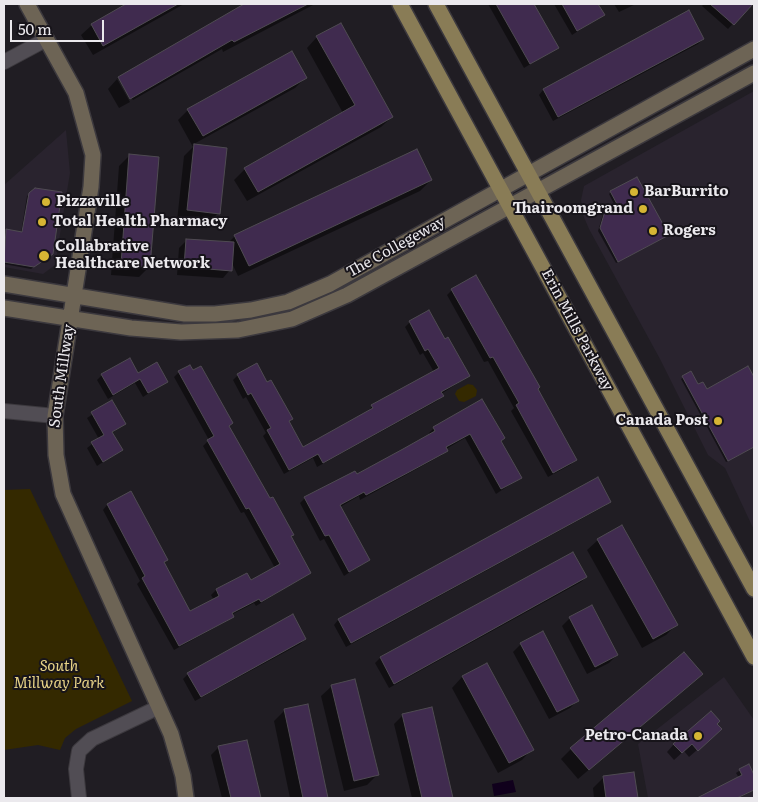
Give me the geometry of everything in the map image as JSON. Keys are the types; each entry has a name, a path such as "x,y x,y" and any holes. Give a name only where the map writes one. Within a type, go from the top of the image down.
{"main road":[{"name":"Erin Mills Parkway","path":"400,4 754,657"},
{"name":"Erin Mills Parkway","path":"436,4 754,589"}],"street":[{"name":"South Millway","path":"27,4 76,92 93,155 91,187 55,416 56,455 63,494 159,708 177,754 186,798"},
{"path":"4,62 47,39"},
{"name":"The Collegeway","path":"4,284 185,314 215,314 242,311 288,302 330,284 754,49"},
{"name":"The Collegeway","path":"4,308 132,328 208,333 292,319 347,295 754,73"},
{"path":"4,410 55,416"},
{"path":"79,798 76,769 79,751 92,739 159,708"}],"shaded area":[{"path":"754,91 754,530 725,468 708,455 660,359 589,229 583,215 581,200 584,186"},
{"path":"66,130 70,173 55,265 43,274 4,267 4,185"},
{"path":"724,677 754,720 754,798 648,798 638,744"},
{"path":"513,780 516,792 494,796 492,784"}],"green space":[{"path":"468,384 473,385 477,390 476,396 464,402 459,401 455,394 457,390"},
{"name":"South Millway Park","path":"30,489 132,701 76,729 65,738 60,750 38,745 4,750 4,490"}],"building":[{"path":"126,4 178,4 103,46 91,24"},
{"path":"244,4 308,4 234,42 232,40 130,99 118,77"},
{"path":"496,4 534,4 559,48 530,64"},
{"path":"562,4 598,4 605,15 577,31"},
{"path":"710,4 753,4 734,25"},
{"path":"689,10 704,39 558,117 543,89"},
{"path":"341,23 393,117 258,192 244,168 355,105 316,36"},
{"path":"292,51 307,78 203,136 187,109"},
{"path":"194,144 227,148 220,214 187,210"},
{"path":"417,149 432,180 249,266 234,235"},
{"path":"129,154 159,157 150,267 121,265"},
{"path":"637,177 669,235 618,262 600,228 605,211 617,204 610,191"},
{"path":"35,188 62,192 53,254 34,267 4,262 6,229 22,232 29,193"},
{"path":"186,239 234,242 232,271 184,267"},
{"path":"476,275 540,387 538,389 577,460 553,473 516,405 519,403 493,357 490,358 451,289"},
{"path":"429,310 445,339 448,337 470,376 441,392 444,396 323,463 318,454 289,470 267,430 271,428 251,393 248,395 237,374 257,363 267,382 271,380 293,419 289,421 303,447 373,408 371,405 439,368 428,349 425,351 409,321"},
{"path":"130,358 138,373 157,362 168,382 148,393 140,379 113,395 101,374"},
{"path":"190,365 193,370 201,366 233,423 229,426 270,498 273,497 294,535 291,536 311,573 261,602 259,599 232,613 234,617 179,646 142,578 145,576 107,504 131,491 168,560 164,562 190,611 219,596 216,589 247,573 251,580 280,564 249,508 246,509 207,440 214,436 178,371"},
{"path":"748,366 754,377 754,447 728,461 682,376 691,371 698,384 703,382 707,389"},
{"path":"482,399 505,438 501,441 522,478 501,489 470,434 446,447 448,451 366,495 364,492 340,505 370,560 349,572 329,535 325,536 304,497 355,471 357,474 403,449 435,431 433,427"},
{"path":"112,400 126,424 112,432 123,450 103,462 91,442 104,435 91,412"},
{"path":"598,477 611,502 351,643 338,619"},
{"path":"622,525 678,625 653,639 597,539"},
{"path":"573,552 587,577 394,684 380,657"},
{"path":"592,605 618,655 595,667 569,617"},
{"path":"293,614 306,639 201,697 187,673"},
{"path":"543,631 579,701 557,712 520,643"},
{"path":"684,652 703,674 589,770 570,748"},
{"path":"487,663 534,750 509,763 462,676"},
{"path":"355,679 379,775 354,781 331,685"},
{"path":"308,704 328,798 303,798 284,709"},
{"path":"432,707 453,798 422,798 402,714"},
{"name":"Petro-Canada","path":"711,711 720,721 717,724 722,729 698,751 692,744 682,753 673,744"},
{"path":"247,740 261,798 231,798 218,746"},
{"path":"749,764 754,775 754,790 737,798 697,798 742,775 739,769"},
{"path":"634,772 638,798 606,798 603,776"}],"place":[{"name":"BarBurrito","path":"634,192"},
{"name":"Pizzaville","path":"46,202"},
{"name":"Thairoomgrand","path":"643,209"},
{"name":"Total Health Pharmacy","path":"42,222"},
{"name":"Rogers","path":"653,231"},
{"name":"Collabrative Healthcare Network","path":"44,256"},
{"name":"Canada Post","path":"718,421"},
{"name":"Petro-Canada","path":"698,736"}]}
